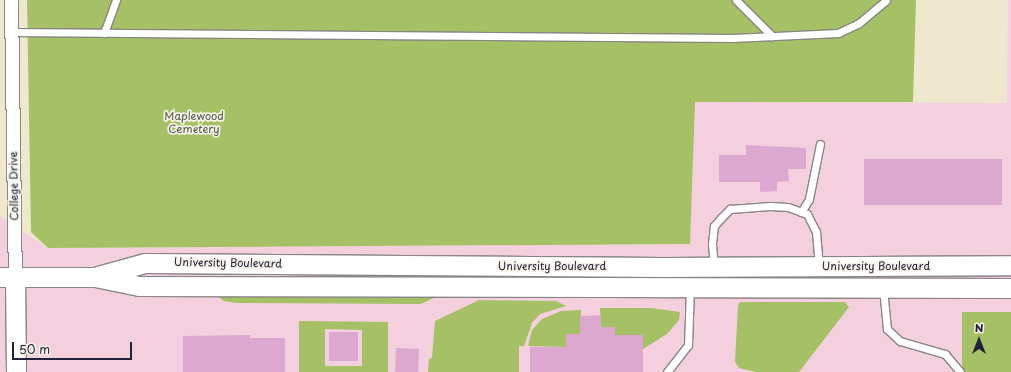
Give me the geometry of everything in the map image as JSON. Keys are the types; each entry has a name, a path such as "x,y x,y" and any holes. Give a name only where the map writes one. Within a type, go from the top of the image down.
{"main road":[{"name":"University Boulevard","path":"95,277 145,263 714,267 1011,265"},
{"name":"University Boulevard","path":"8,277 95,277 139,286 1011,288"},
{"name":"College Drive","path":"8,277 16,372"}],"street":[{"name":"College Drive","path":"8,277 5,32 11,0"},
{"path":"201,263 201,286"},
{"path":"714,267 715,287"}],"lane":[{"path":"104,33 116,0"},
{"path":"736,0 772,36"},
{"path":"5,32 725,38 838,33 859,23 886,0"},
{"path":"801,212 809,199 820,144"},
{"path":"714,267 712,244 714,226 730,209 770,206 788,207 807,214 816,232 820,267"},
{"path":"667,372 688,345 690,287"},
{"path":"883,288 887,330 900,341 945,354 960,372"}],"shaded area":[{"path":"1008,0 1011,0 1011,372 0,372 0,216 48,248 690,244 695,102 1007,103"}],"green space":[{"name":"Maplewood Cemetery","path":"27,0 916,0 913,102 695,102 690,244 48,248 31,232"},
{"path":"436,293 436,297 421,304 237,303 224,301 216,295"},
{"path":"479,300 556,301 566,306 540,314 532,323 524,346 519,346 519,372 428,372 429,359 432,358 435,321"},
{"path":"740,302 845,302 849,307 799,372 756,372 739,368 735,362 738,306"},
{"path":"600,308 651,308 680,312 679,320 667,334 643,349 643,335 615,335 615,327 601,327"},
{"path":"581,310 580,334 567,334 566,347 528,346 532,330 542,319 561,311"},
{"path":"962,312 1011,312 1011,372 962,372"},
{"path":"299,321 388,322 388,372 299,372","holes":["325,329 362,330 362,366 325,366"]}],"building":[{"path":"746,145 806,148 806,169 788,169 789,181 777,182 777,191 760,192 760,182 719,182 719,155 746,155"},
{"path":"864,159 1002,159 1002,205 864,205"},
{"path":"601,315 601,327 615,327 615,335 643,335 643,372 530,372 530,347 566,347 566,334 580,334 580,316"},
{"path":"329,332 358,332 358,361 329,361"},
{"path":"250,335 250,338 285,338 285,372 183,372 183,336"},
{"path":"396,348 419,349 418,372 395,372"}]}
